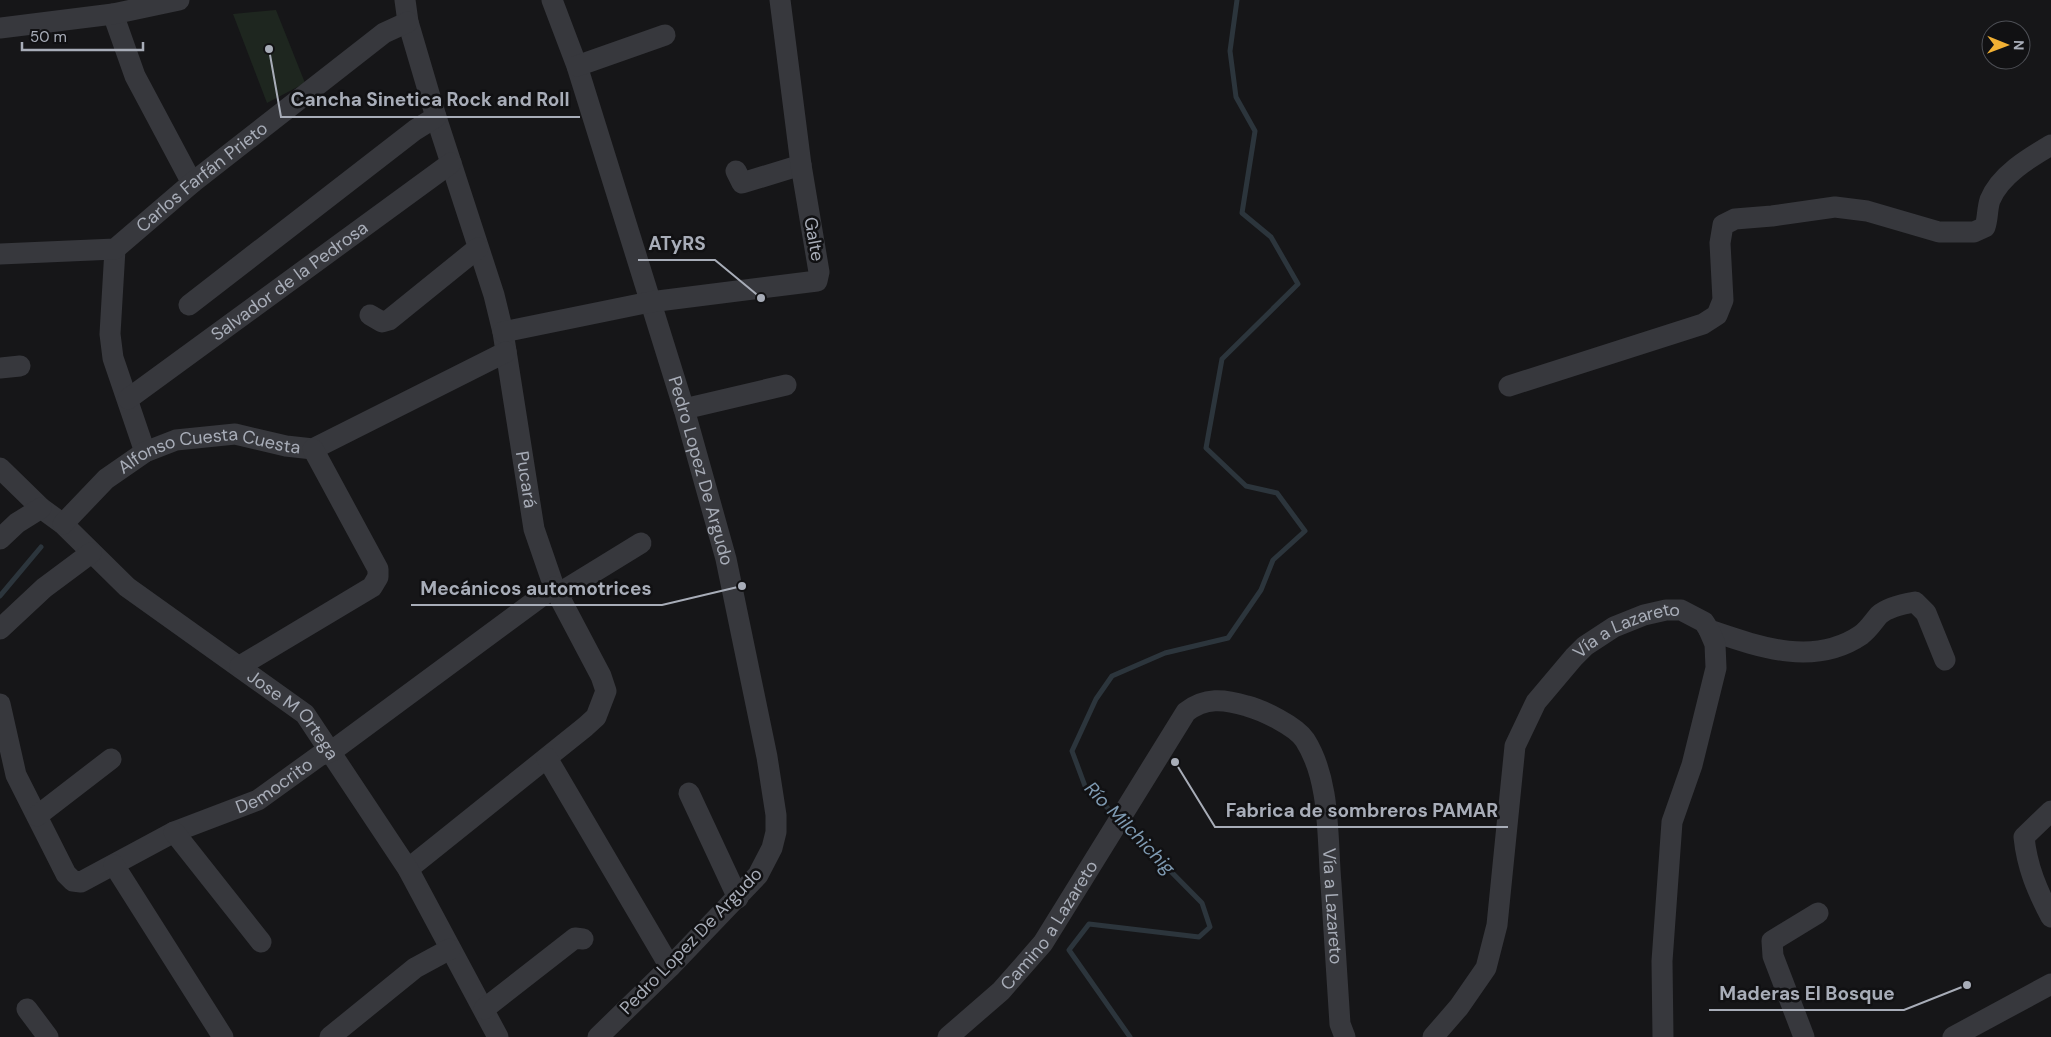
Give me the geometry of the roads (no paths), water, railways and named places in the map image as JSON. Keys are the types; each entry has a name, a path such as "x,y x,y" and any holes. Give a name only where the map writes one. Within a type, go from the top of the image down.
{"street":[{"path":"0,28 113,14 179,0"},
{"name":"Pucará","path":"405,0 408,22 436,117 494,295 505,342 534,529 556,591 601,676 606,691 596,717 408,869"},
{"name":"Pedro Lopez De Argudo","path":"552,0 577,66 684,409 726,559 767,757 776,815 776,832 768,858 758,875 670,967 598,1037"},
{"name":"Galte","path":"505,342 650,302 817,281 819,272 801,165 780,0"},
{"path":"113,14 135,76 192,183"},
{"name":"Carlos Farfán Prieto","path":"115,249 192,183 384,33 408,22"},
{"path":"577,66 665,35"},
{"path":"188,305 415,130 436,117"},
{"path":"1509,386 1703,324 1717,315 1723,300 1720,243 1723,225 1736,219 1772,216 1835,206 1867,211 1940,232 1974,232 1985,227 1989,216 1990,201 2005,180 2021,163 2051,145"},
{"name":"Salvador de la Pedrosa","path":"128,399 451,163"},
{"path":"736,171 742,183 801,165"},
{"path":"370,315 382,322 389,320 478,248"},
{"path":"0,254 115,249 110,334 113,358 146,452"},
{"name":"Alfonso Cuesta Cuesta","path":"63,524 106,479 146,452 176,440 235,434 286,446 313,448 505,342"},
{"path":"684,409 786,385"},
{"path":"240,666 372,588 378,577 378,569 313,448"},
{"name":"Jose M Ortega","path":"0,468 41,508 63,524 127,587 305,714 332,751 408,869 498,1037"},
{"path":"0,539 17,523 41,508"},
{"name":"Democrito","path":"37,816 66,874 73,881 81,882 174,832 258,800 319,756 332,751 556,591 641,543"},
{"path":"0,629 44,588 91,553"},
{"path":"1710,630 1788,652 1816,653 1830,650 1852,641 1867,630 1881,614 1900,604 1915,602 1926,613 1945,660"},
{"name":"Vía a Lazareto","path":"1433,1037 1439,1033 1469,994 1486,968 1497,925 1515,746 1536,702 1585,646 1623,622 1658,612 1681,610 1704,622 1710,630 1715,644 1716,668 1692,765 1672,822 1662,961 1663,1037"},
{"name":"Vía a Lazareto","path":"1134,798 1186,712 1196,704 1227,700 1252,707 1279,720 1305,739 1317,764 1325,809 1340,1024 1345,1037"},
{"path":"0,704 16,775 37,816 110,759"},
{"path":"547,758 670,967"},
{"path":"689,793 738,898"},
{"name":"Camino a Lazareto","path":"948,1037 1001,991 1043,943 1134,798"},
{"path":"2051,811 2024,837 2026,859 2036,888 2051,917"},
{"path":"174,832 261,942"},
{"path":"114,865 223,1037"},
{"path":"1804,1037 1772,956 1772,941 1818,913"},
{"path":"484,1009 575,938 583,939"},
{"path":"330,1037 415,968 450,949"},
{"path":"1953,1037 1981,1033 2051,984"},
{"path":"27,1009 48,1037"}],"waterway":[{"name":"Río Milchichig","path":"1116,816 1085,786 1072,751 1096,699 1112,676 1165,653 1228,638 1261,590 1273,560 1305,531 1277,493 1246,486 1206,448 1222,359 1298,284 1271,237 1242,213 1255,131 1236,97 1230,51 1237,0"},
{"path":"0,596 41,547"},
{"name":"Río Milchichig","path":"1124,824 1202,903 1210,927 1199,937 1089,924 1069,950 1130,1037"}],"place":[{"name":"Cancha Sinetica Rock and Roll","path":"269,49"},
{"name":"ATyRS","path":"761,298"},
{"name":"Mecánicos automotrices","path":"742,586"},
{"name":"Fabrica de sombreros PAMAR","path":"1175,762"},
{"name":"Maderas El Bosque","path":"1967,985"}]}
